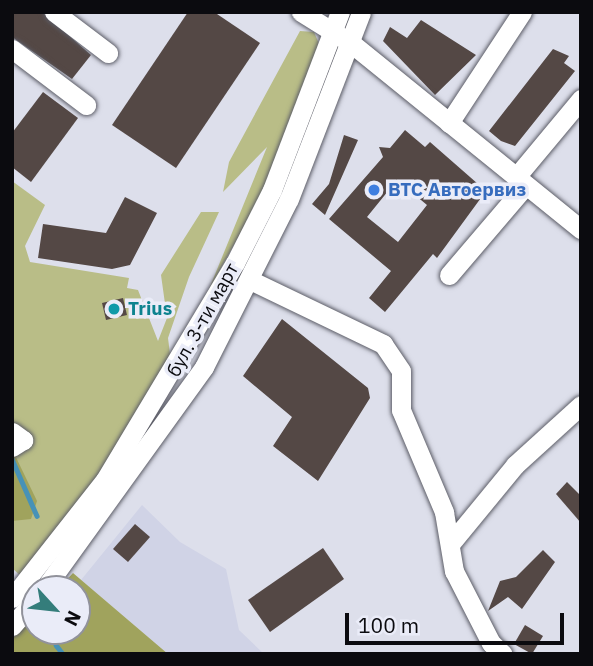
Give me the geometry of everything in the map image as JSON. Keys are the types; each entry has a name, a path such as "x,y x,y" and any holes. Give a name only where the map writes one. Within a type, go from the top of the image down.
{"street":[{"path":"54,12 108,53"},
{"path":"301,12 351,43 581,229"},
{"name":"бул. 3-ти март","path":"12,598 105,480 229,275 272,190 340,12"},
{"name":"бул. 3-ти март","path":"54,575 184,397 250,280 351,43 361,12"},
{"path":"449,123 522,12"},
{"path":"12,49 86,105"},
{"path":"449,275 581,99"},
{"path":"250,280 383,344 401,371 407,428 451,543 454,571 491,643 503,654"},
{"path":"451,543 515,465 581,405"},
{"path":"12,432 23,440 12,447"}],"shaded area":[{"path":"142,505 180,542 226,569 239,630 264,654 168,654 91,589 91,575 85,575"}],"green space":[{"path":"300,31 314,32 320,46 261,197 209,289 267,147 223,192 229,162"},
{"path":"12,181 45,205 25,246 30,262 129,278 127,288 138,290 158,341 167,318 161,275 201,212 219,212 189,277 168,338 170,354 197,310 118,450 25,575 21,576 12,568"},
{"path":"12,449 37,501 31,519 12,521"},
{"path":"91,588 168,654 12,654 12,639 21,629 21,645 91,645"}],"building":[{"path":"12,12 42,12 91,55 72,79 12,37"},
{"path":"188,12 214,12 260,43 176,168 112,125"},
{"path":"421,20 476,55 435,95 383,41 390,27 407,38"},
{"path":"553,49 569,56 564,63 575,71 515,146 501,141 489,131"},
{"path":"43,92 78,118 31,182 12,167 12,133"},
{"path":"405,130 425,147 430,142 486,191 437,258 433,254 385,312 369,298 391,271 329,219 383,157 379,147 390,148","holes":["397,180 427,205 398,242 367,217"]},
{"path":"344,135 358,140 325,215 312,204 329,184"},
{"path":"125,197 157,213 130,265 112,269 38,258 43,224 106,233"},
{"name":"Trius","path":"123,298 127,315 106,320 102,303"},
{"path":"282,319 368,388 370,398 318,481 273,446 292,417 243,376"},
{"path":"567,482 581,496 581,523 556,494"},
{"path":"135,524 150,537 128,562 113,549"},
{"path":"323,548 344,579 270,632 248,600"},
{"path":"543,550 555,562 522,609 508,597 488,611 500,581 516,577"},
{"path":"525,625 543,636 532,654 514,644"}],"waterway":[{"path":"12,459 37,516"},
{"path":"56,645 63,654"}],"place":[{"name":"ВТС Автоервиз","path":"374,190"},
{"name":"Trius","path":"114,309"}]}
